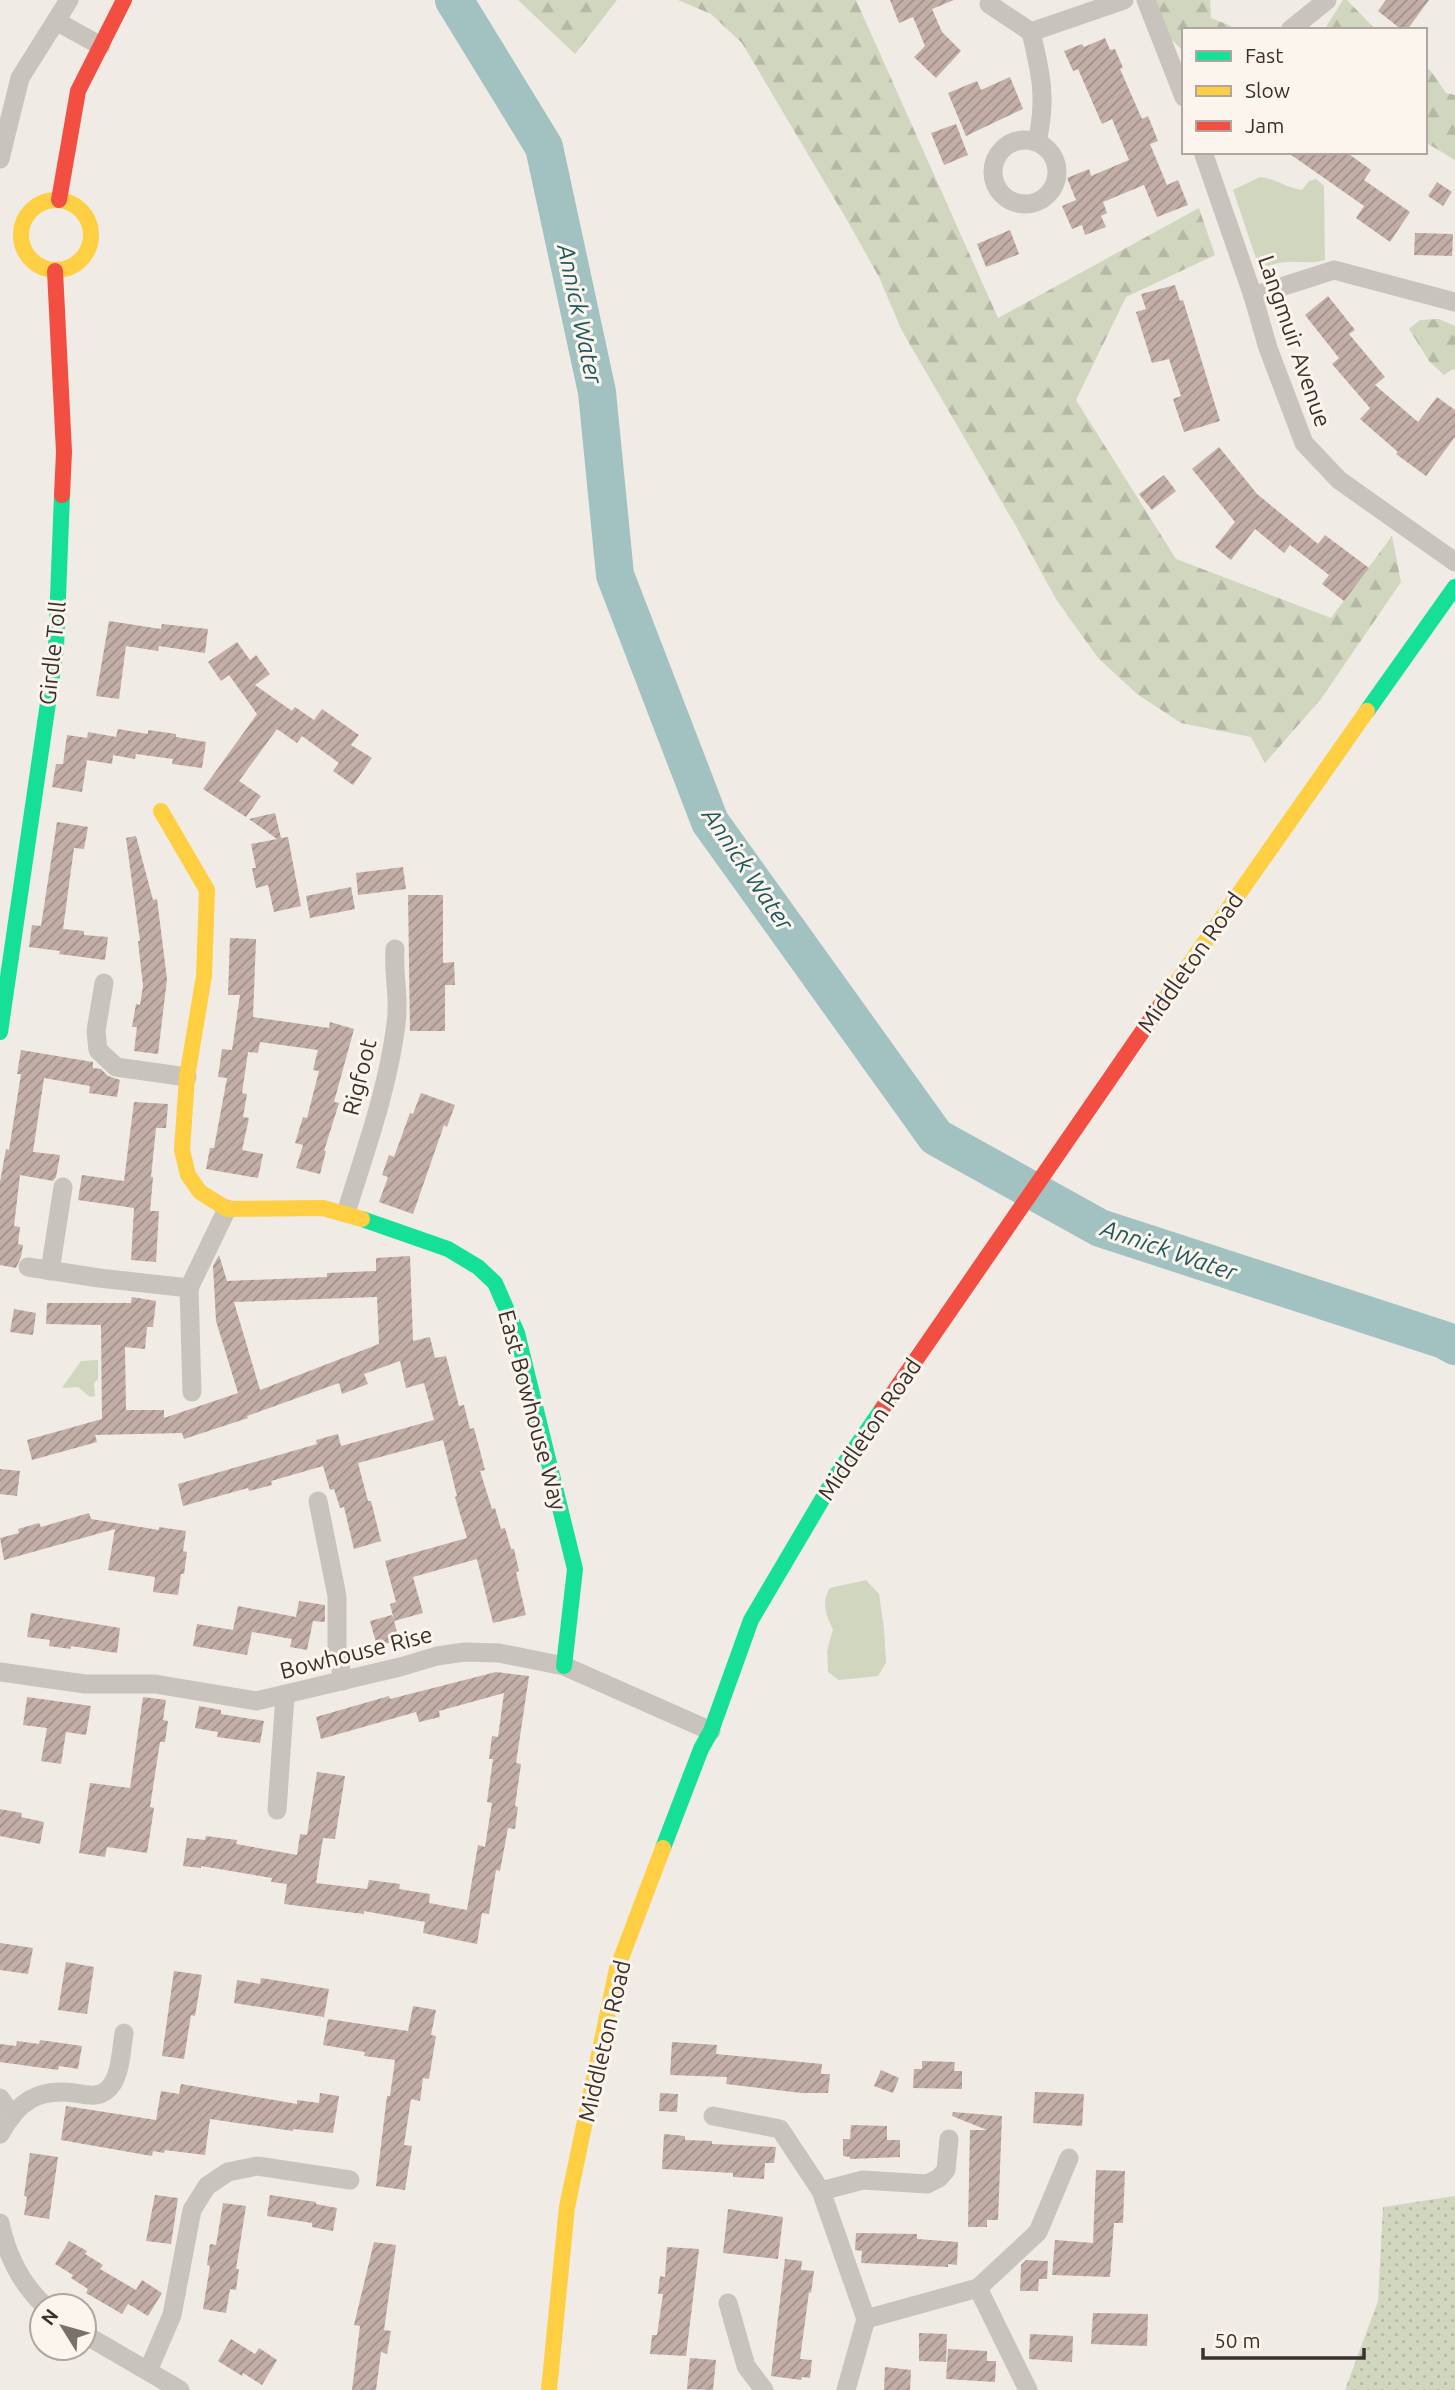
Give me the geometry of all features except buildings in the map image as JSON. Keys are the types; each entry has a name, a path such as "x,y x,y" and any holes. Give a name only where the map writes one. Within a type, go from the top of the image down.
{"street":[{"path":"0,159 20,78 69,0"},
{"path":"59,200 78,91 124,0"},
{"path":"1031,32 1124,0"},
{"path":"1146,0 1182,86"},
{"path":"1292,28 1327,0"},
{"path":"989,4 1031,32 1042,78 1043,116 1037,142"},
{"path":"56,21 101,46"},
{"name":"Langmuir Avenue","path":"1204,154 1253,296 1268,348 1304,443 1339,480 1455,562"},
{"path":"59,200 80,209 88,218 92,230 89,249 77,264 55,271 34,263 22,246 21,234 29,212 37,205 59,200"},
{"path":"0,233 21,234"},
{"path":"1253,296 1334,270 1455,302"},
{"name":"Girdle Toll","path":"0,1032 56,648 64,452 55,271"},
{"name":"Middleton Road","path":"549,2390 568,2207 617,1969 701,1749 711,1731 751,1620 836,1476 1260,861 1455,587"},
{"path":"161,811 207,890 204,976 187,1077 182,1150 188,1175 200,1192 227,1209 189,1287 192,1392"},
{"name":"Rigfoot","path":"346,1213 389,1071 397,1020 393,968 395,949"},
{"path":"104,984 96,1031 98,1050 116,1067 187,1077"},
{"path":"50,1271 63,1187"},
{"name":"East Bowhouse Way","path":"227,1209 323,1208 346,1213 448,1249 478,1267 495,1283 508,1310 534,1397 575,1569 564,1666"},
{"path":"28,1267 189,1287"},
{"path":"318,1501 333,1574 338,1625 337,1649 343,1681"},
{"name":"Bowhouse Rise","path":"0,1672 85,1684 155,1684 206,1695 256,1701 437,1656 465,1652 499,1653 564,1666 711,1731"},
{"path":"277,1811 285,1695"},
{"path":"0,2134 6,2106 48,2092 94,2096 107,2090 115,2079 124,2034"},
{"path":"713,2116 780,2129 821,2191 866,2319 845,2390"},
{"path":"821,2191 863,2180 927,2184 939,2178 946,2169 949,2139"},
{"path":"866,2319 978,2288 1038,2232 1069,2158"},
{"path":"148,2371 172,2315 192,2210 207,2186 228,2172 257,2166 350,2180"},
{"path":"0,2223 6,2267 30,2292"},
{"path":"978,2288 1028,2390"},
{"path":"728,2303 746,2366 764,2390"},
{"path":"98,2342 180,2390"}],"green space":[{"path":"518,0 617,0 575,54"},
{"path":"678,0 856,0 998,318 1199,208 1215,255 1126,297 1076,400 1176,559 1331,618 1392,536 1401,582 1321,699 1265,763 1251,737 1181,723 1137,694 1098,658 1056,599 902,331 879,277 847,220 742,43 711,14"},
{"path":"1153,0 1210,0 1211,18 1231,26 1182,28 1182,50 1171,39"},
{"path":"1343,0 1347,0 1374,28 1325,28"},
{"path":"1427,68 1446,93 1455,95 1455,160 1427,143"},
{"path":"1260,177 1302,190 1309,181 1316,179 1324,186 1325,260 1284,262 1268,266 1257,261 1233,190"},
{"path":"1439,319 1455,326 1455,370 1444,375 1429,361 1409,329 1420,320"},
{"path":"98,1360 95,1396 90,1397 78,1387 62,1388 81,1361"},
{"path":"866,1580 879,1594 886,1663 878,1676 839,1680 828,1672 827,1651 833,1629 825,1603 827,1593 830,1588"},
{"path":"1455,2196 1455,2390 1345,2390 1378,2301 1383,2207"}],"waterway":[{"name":"Annick Water","path":"454,0 544,147 597,392 615,575 710,822 936,1137 1100,1228 1444,1340 1455,1346"}],"traffic: fast":[{"path":"0,1032 56,648 62,495"},
{"path":"1367,711 1455,587"},
{"path":"362,1219 448,1249 478,1267 495,1283 517,1333 575,1569 564,1666"},
{"path":"663,1848 701,1749 711,1731 751,1620 836,1476 882,1409"}],"traffic: slow":[{"path":"49,200 63,200 76,206 85,215 91,235 89,248 81,260 63,270 49,270 36,264 27,255 21,242 21,228 27,215 36,206 49,200"},
{"path":"1160,1006 1367,711"},
{"path":"161,811 207,890 204,976 187,1077 182,1150 188,1175 200,1192 227,1209 323,1208 362,1219"},
{"path":"549,2390 567,2207 617,1969 663,1848"}],"traffic: jam":[{"path":"59,200 78,91 124,0"},
{"path":"55,271 64,452 62,495"},
{"path":"882,1409 1160,1006"}]}
